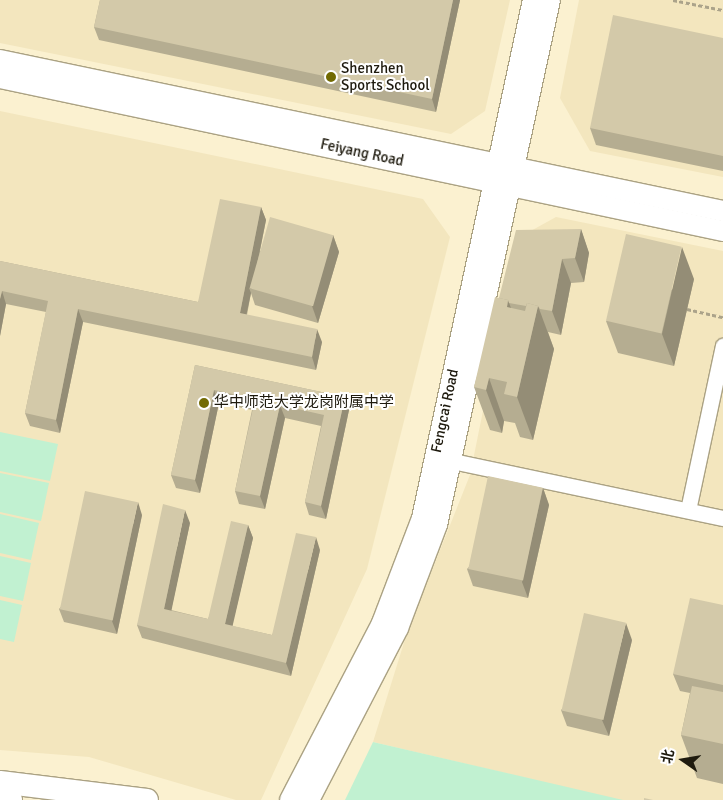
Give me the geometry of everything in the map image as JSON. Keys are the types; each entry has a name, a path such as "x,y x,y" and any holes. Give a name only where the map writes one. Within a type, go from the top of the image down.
{"main road":[{"path":"0,782 147,800"},
{"path":"0,800 11,800"}],"street":[{"name":"Fengcai Road","path":"309,800 412,597 437,525 452,461 533,0"},
{"name":"Fengcai Road","path":"290,800 382,623 414,540 428,492 503,173 550,0"},
{"name":"Feiyang Road","path":"0,60 503,173 723,231"},
{"name":"Feiyang Road","path":"0,78 503,173 723,211"},
{"path":"688,510 723,346"},
{"path":"452,461 723,518"}],"path":[{"path":"673,0 723,10"},
{"path":"687,309 723,317"}],"shaded area":[{"name":"Shenzhen Sports School","path":"0,0 510,0 485,111 451,134 0,43"},
{"path":"579,0 723,0 723,177 590,151 560,98"},
{"name":"华中师范大学龙岗附属中学","path":"0,111 423,199 450,237 367,569 261,800 236,800 89,757 0,750"},
{"path":"556,217 723,251 723,800 619,800 373,742 407,633 470,475 518,238"}],"green space":[{"path":"0,432 58,444 50,481 0,471"},
{"path":"0,473 49,483 41,521 0,512"},
{"path":"0,514 39,523 31,560 0,553"},
{"path":"0,556 31,563 23,601 0,596"},
{"path":"0,600 22,605 14,642 0,639"},
{"path":"373,742 623,800 345,800"}],"building":[{"path":"100,0 453,0 432,99 94,27"},
{"path":"613,15 723,38 723,156 590,128"},
{"path":"220,199 261,207 240,313 317,329 312,357 78,309 56,420 25,413 48,301 2,291 0,299 0,261 198,302"},
{"path":"270,217 333,235 313,306 250,288"},
{"path":"581,229 575,258 562,259 552,311 540,309 538,306 527,303 526,306 509,303 508,300 499,298 516,230"},
{"path":"626,234 682,247 662,334 606,321"},
{"path":"495,297 508,300 507,307 525,311 527,303 538,306 517,397 504,394 507,382 489,378 486,390 474,387"},
{"path":"195,365 345,397 321,506 305,502 324,415 280,405 260,496 235,491 255,399 214,390 195,480 171,475"},
{"path":"488,476 543,488 523,581 468,569"},
{"path":"85,491 138,502 113,621 60,609"},
{"path":"163,504 185,510 164,609 208,619 231,521 248,525 225,624 272,635 296,533 316,537 286,663 137,625"},
{"path":"690,598 723,605 723,685 673,674"},
{"path":"584,613 626,623 603,720 562,710"},
{"path":"692,686 723,692 723,744 681,735"}],"place":[{"name":"Shenzhen Sports School","path":"331,77"},
{"name":"华中师范大学龙岗附属中学","path":"204,403"}]}
